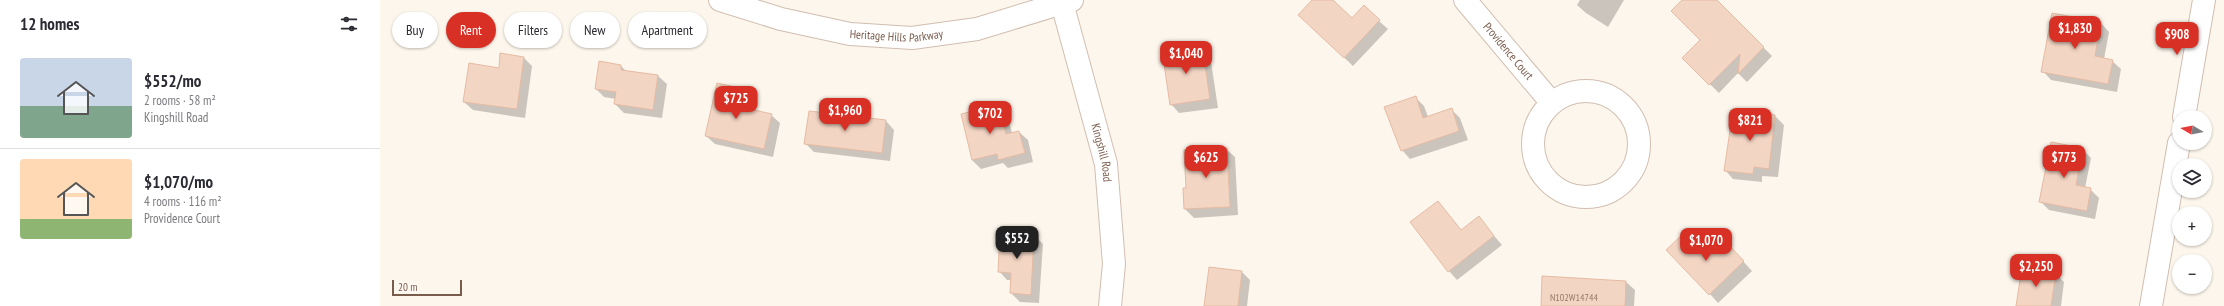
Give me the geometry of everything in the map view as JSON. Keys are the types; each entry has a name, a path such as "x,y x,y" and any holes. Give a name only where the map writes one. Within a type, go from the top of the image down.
{"street":[{"name":"Heritage Hills Parkway","path":"720,0 781,19 850,34 912,38 977,29 1067,2"},
{"name":"Providence Court","path":"1465,0 1551,102"},
{"path":"2185,110 2204,0"},
{"name":"Kingshill Road","path":"1067,2 1106,164 1114,264 1110,306"},
{"path":"1588,90 1600,91 1615,98 1628,109 1636,124 1640,141 1638,158 1631,174 1618,187 1602,195 1584,198 1566,194 1550,184 1539,170 1533,152 1533,134 1540,116 1551,102 1566,94 1588,90"},
{"path":"2151,306 2179,150"}],"building":[{"path":"1312,0 1333,0 1352,18 1364,5 1380,20 1344,58 1298,15"},
{"path":"1682,0 1717,0 1764,47 1738,74 1740,54 1709,85 1682,58 1700,40 1671,11"},
{"path":"2052,13 2101,22 2095,56 2113,60 2108,84 2041,72"},
{"path":"1202,45 1210,99 1170,105 1162,50"},
{"path":"500,53 524,57 517,109 463,102 469,63 499,68"},
{"path":"599,61 621,65 621,70 658,75 653,110 614,104 616,92 595,89"},
{"path":"717,83 740,88 736,106 772,114 764,149 705,136"},
{"path":"1416,96 1423,118 1452,108 1459,131 1401,151 1384,107"},
{"path":"999,105 1006,134 1019,131 1025,153 998,160 997,154 972,160 961,114"},
{"path":"1733,110 1775,115 1769,169 1754,167 1753,174 1724,171"},
{"path":"809,111 886,120 882,153 804,144"},
{"path":"2051,142 2083,148 2076,185 2091,188 2087,211 2039,202"},
{"path":"1227,148 1230,207 1184,209 1183,188 1186,188 1184,150"},
{"path":"1438,201 1461,230 1479,216 1494,236 1448,272 1410,222"},
{"path":"1000,232 1034,234 1031,295 1010,293 1011,273 998,272"},
{"path":"1684,233 1704,255 1722,238 1744,261 1709,295 1666,250"},
{"path":"1209,267 1242,271 1238,306 1204,306"},
{"path":"2022,267 2056,273 2051,306 2016,306"},
{"path":"1542,276 1626,281 1625,306 1541,306"}]}
